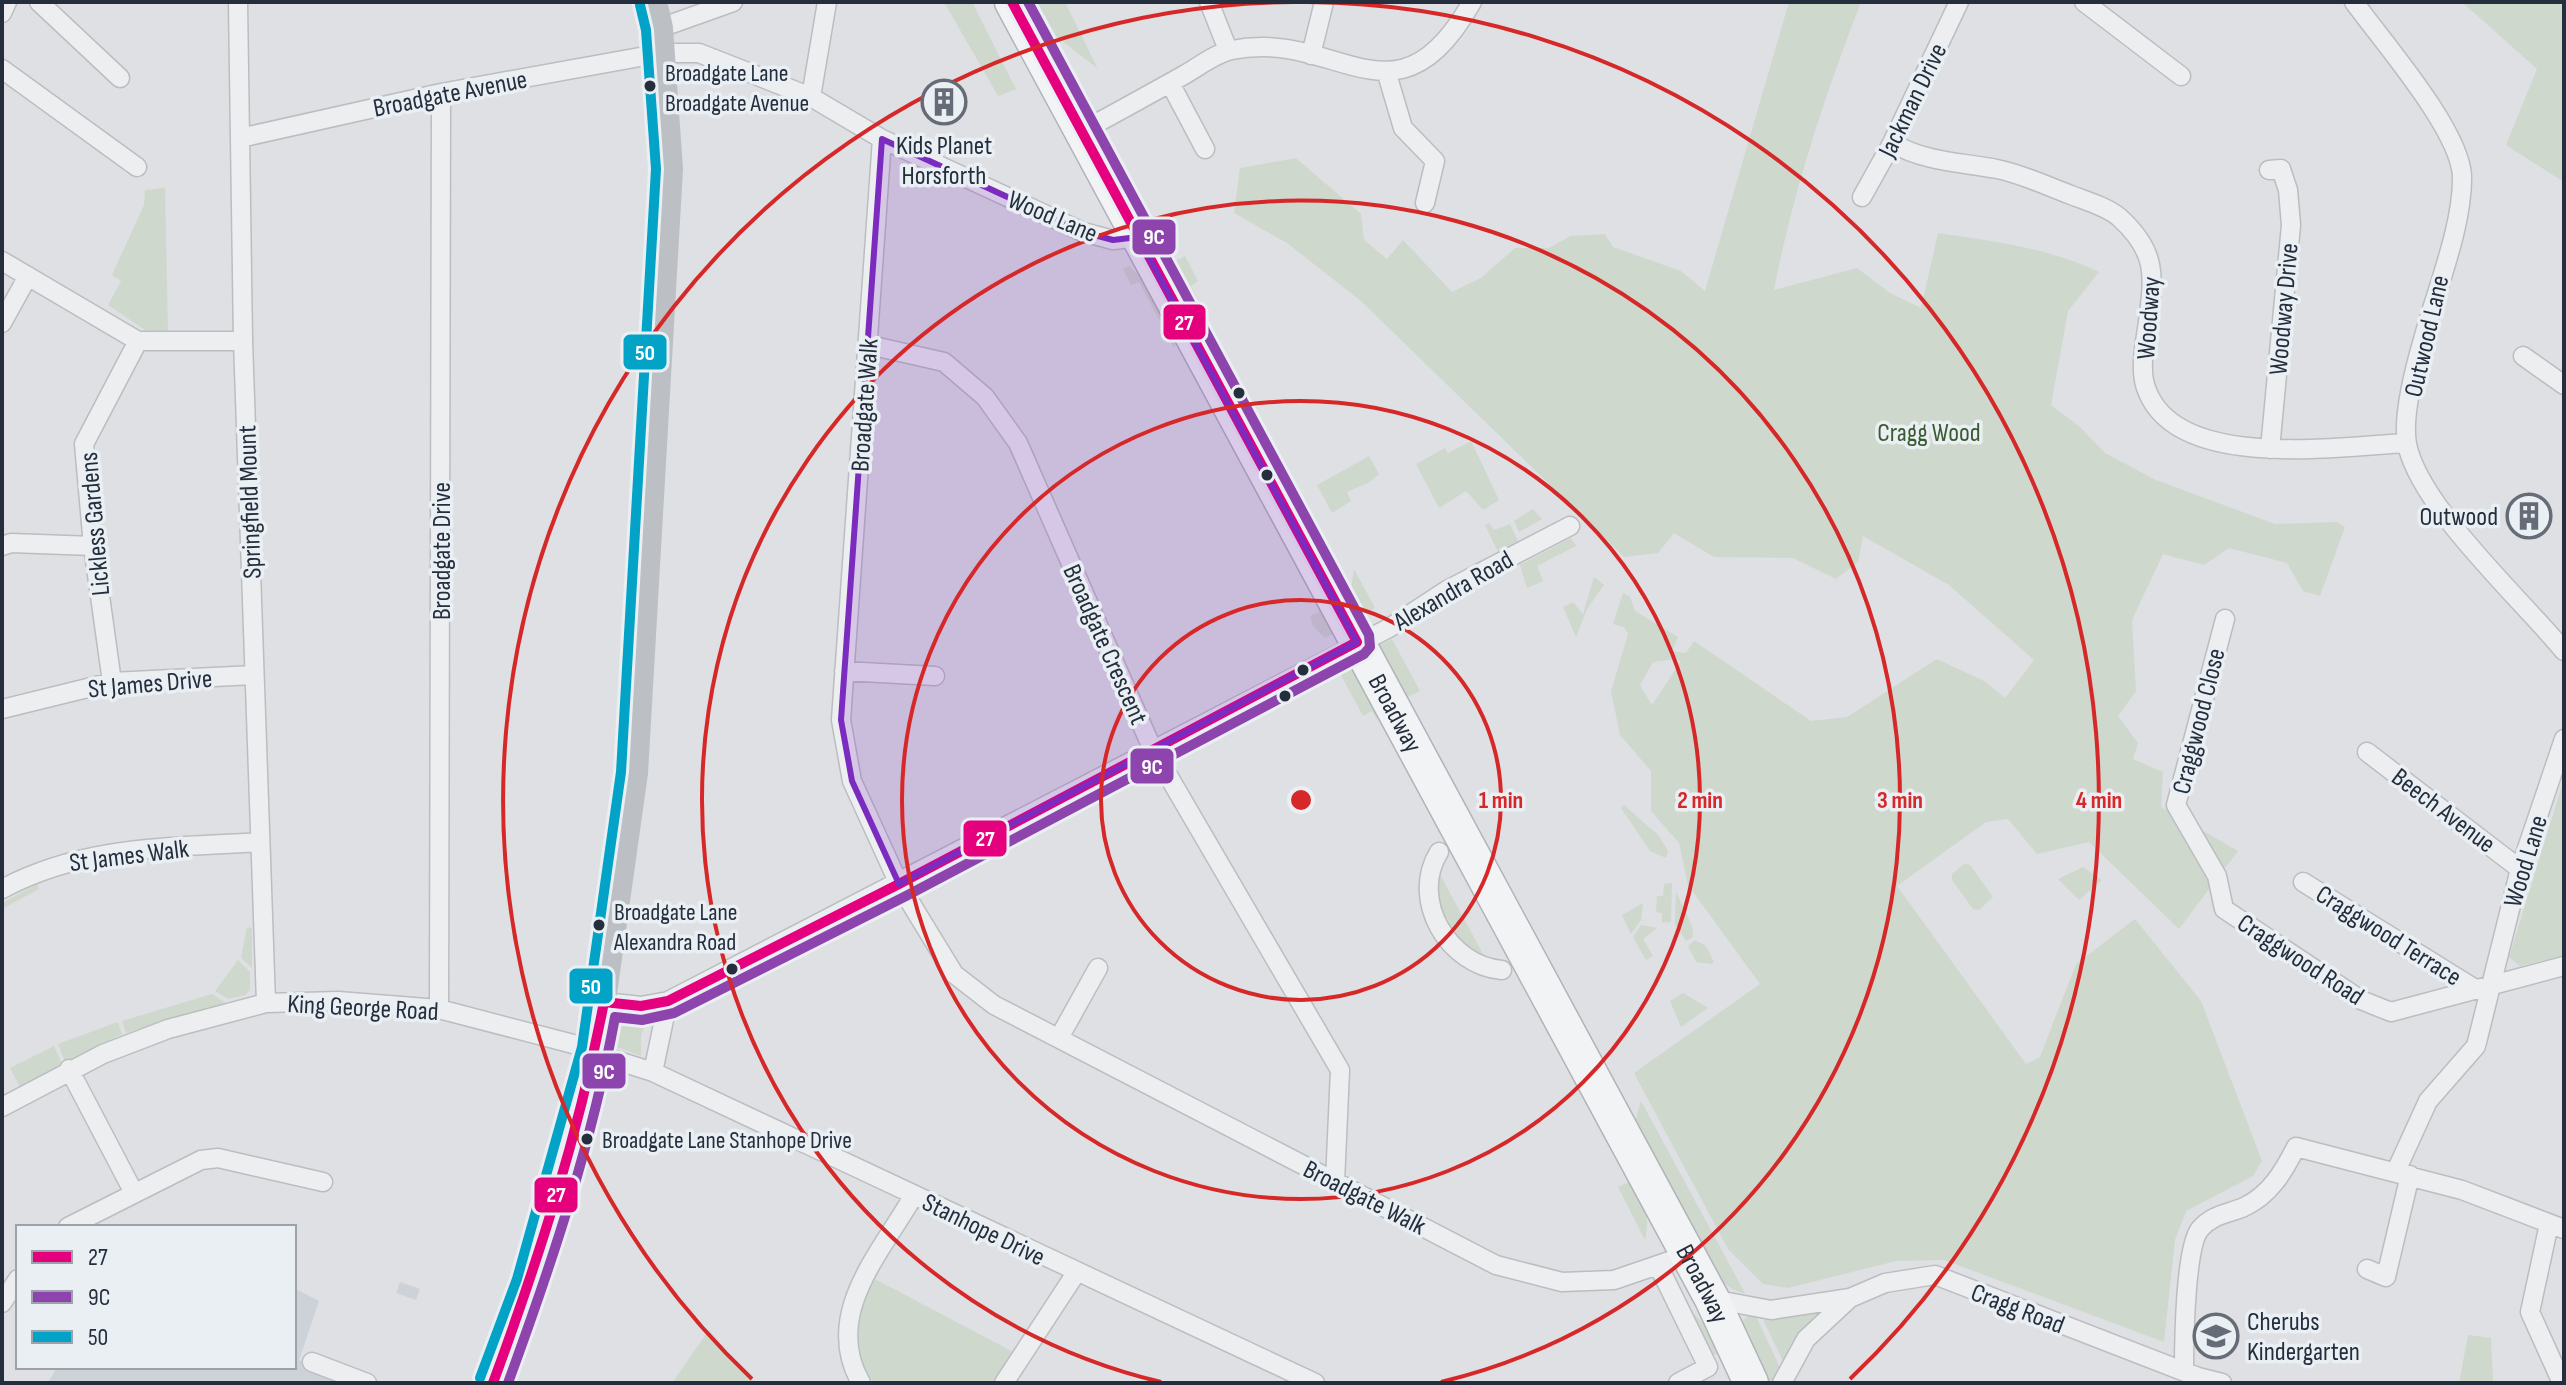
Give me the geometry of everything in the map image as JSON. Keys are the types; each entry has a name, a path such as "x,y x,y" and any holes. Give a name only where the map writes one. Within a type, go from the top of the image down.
{"highway":[{"name":"Broadway","path":"1012,2 1357,642 1673,1260 1712,1299 1732,1368"}],"street":[{"path":"2,13 7,2"},
{"path":"39,2 120,78"},
{"name":"Springfield Mount","path":"238,2 243,341 266,1003"},
{"path":"493,1383 530,1283 596,1050 635,773 670,169 661,40 654,2"},
{"path":"661,40 733,2"},
{"path":"811,97 827,2"},
{"path":"1209,2 1228,50"},
{"path":"1311,55 1324,2"},
{"path":"1082,131 1228,50 1256,47 1311,55 1387,74 1406,70 1442,46 1472,2"},
{"name":"Jackman Drive","path":"1862,197 1892,143 1959,2"},
{"path":"2084,2 2181,76"},
{"name":"Outwood Lane","path":"2354,2 2449,132 2462,174 2458,209 2417,360 2407,443 2425,486 2564,651"},
{"name":"Broadgate Avenue","path":"240,138 661,40"},
{"name":"Wood Lane","path":"661,40 811,97 882,139 1083,232 1113,240 1138,237"},
{"path":"2,69 137,167"},
{"path":"1387,74 1403,128 1435,161 1425,203"},
{"path":"1170,83 1205,149"},
{"name":"Broadgate Drive","path":"439,1009 441,93"},
{"name":"Broadgate Walk","path":"882,139 841,720 852,781 899,884 954,974 994,1005 1496,1265 1562,1282 1614,1280 1673,1260"},
{"name":"Woodway","path":"1892,143 1913,156 2000,169 2117,215 2144,243 2153,274 2142,360 2147,392 2161,414 2188,433 2218,443 2270,449 2407,443"},
{"name":"Woodway Drive","path":"2270,449 2291,225 2288,190 2279,167"},
{"path":"2,261 138,341 243,341"},
{"path":"2,323 28,276"},
{"name":"Lickless Gardens","path":"112,682 93,546 84,444 138,341"},
{"name":"Broadgate Crescent","path":"869,345 944,362 985,397 1018,443 1152,748 1340,1070 1335,1182"},
{"path":"2523,356 2564,385"},
{"name":"Alexandra Road","path":"604,1002 641,1006 668,1001 899,884 1570,526"},
{"path":"2,546 11,543 93,546"},
{"name":"Craggwood Close","path":"2224,909 2217,876 2176,805 2225,619"},
{"path":"844,671 935,676"},
{"name":"St James Drive","path":"2,709 112,682 254,675"},
{"name":"Wood Lane","path":"2367,1269 2386,1277 2403,1173 2428,1101 2476,1046 2482,987 2564,739"},
{"name":"Beech Avenue","path":"2367,752 2520,869"},
{"name":"St James Walk","path":"2,889 62,862 91,855 260,842"},
{"path":"1439,852 1431,864 1431,910 1453,950 1488,969 1502,970"},
{"name":"Craggwood Terrace","path":"2303,882 2482,987"},
{"name":"Craggwood Road","path":"2224,909 2361,1000 2391,1012 2564,966"},
{"path":"1059,1038 1098,968"},
{"name":"King George Road","path":"2,1107 69,1069 168,1029 266,1003 338,1001 439,1009 596,1050"},
{"path":"653,1072 668,1001"},
{"name":"Stanhope Drive","path":"596,1050 653,1072 1315,1383"},
{"path":"69,1069 134,1193"},
{"path":"2193,1377 2192,1250 2199,1230 2216,1215 2260,1199 2275,1183 2296,1147 2462,1190 2557,1226 2530,1312 2562,1383"},
{"path":"72,1225 201,1160 218,1158 323,1182"},
{"path":"861,1383 847,1353 847,1315 914,1195"},
{"path":"1673,1260 1732,1368 1678,1383"},
{"path":"1004,1383 1076,1273"},
{"name":"Cragg Road","path":"1712,1299 1771,1310 1850,1298 1885,1283 1935,1275 2193,1377 2222,1383"},
{"path":"2,1303 16,1282"},
{"name":"Cragg Road","path":"1782,1383 1806,1339 1850,1298"},
{"path":"312,1362 367,1383"}],"highlighted area":[{"path":"882,139 1083,232 1113,240 1138,237 1357,642 899,884 852,781 841,720"}],"shaded area":[{"path":"400,1282 420,1289 416,1300 396,1293"},
{"path":"296,1289 319,1301 299,1360 355,1383 48,1383 56,1369 296,1369"}],"green space":[{"path":"944,2 972,2 1016,89 998,96"},
{"path":"1037,2 1065,2 1098,69 1056,36"},
{"name":"Cragg Wood","path":"1789,2 1861,2 1811,144 1774,290 1857,268 1890,293 1921,308 1938,233 2020,246 2080,264 2099,272 2068,311 2051,405 2079,426 2105,453 2156,480 2275,524 2337,522 2345,527 2320,596 2303,591 2287,563 2229,548 2204,565 2163,554 2132,620 2136,691 2118,716 2138,743 2133,759 2163,772 2161,807 2238,851 2179,929 2089,842 2037,854 2008,819 1986,822 1897,886 2026,1064 2040,1057 2076,964 2135,919 2201,1001 2262,1161 2253,1176 2186,1211 2175,1240 2164,1342 1944,1260 1896,1261 1788,1288 1763,1284 1728,1249 1634,1073 1760,984 1688,885 1679,843 1651,811 1651,771 1620,735 1611,691 1628,634 1624,627 1613,624 1623,593 1630,597 1635,611 1678,637 1672,651 1686,653 1694,641 1811,721 1847,717 1937,659 1986,682 2005,698 2034,660 1949,585 1863,536 1858,562 1836,579 1793,558 1714,557 1674,533 1658,553 1624,557 1361,301 1287,243 1234,213 1240,168 1296,158 1361,214 1364,240 1387,259 1403,240 1452,292 1481,278 1515,248 1549,248 1571,236 1605,234 1613,247 1681,271 1705,291","holes":["1681,661 1652,705 1640,685 1653,662"]},
{"path":"2462,2 2564,2 2564,182 2506,145 2537,69"},
{"path":"165,188 168,332 148,332 108,305 121,281 112,275 144,205 145,190"},
{"path":"1185,256 1198,281 1191,286 1209,321 1196,315 1174,273 1177,260"},
{"path":"1129,266 1148,284 1177,343 1174,348 1139,282 1131,285 1123,269"},
{"path":"1471,441 1499,500 1483,510 1466,491 1439,508 1416,464 1445,448 1448,453"},
{"path":"1369,456 1379,474 1370,482 1347,492 1351,501 1332,513 1317,485"},
{"path":"1533,509 1542,519 1519,532 1514,521"},
{"path":"1489,523 1494,530 1510,524 1521,548 1499,554 1485,525"},
{"path":"1571,538 1576,546 1537,566 1543,581 1527,588 1520,565"},
{"path":"1354,569 1375,608 1363,615 1350,595"},
{"path":"1594,577 1604,585 1587,609 1576,637 1563,607 1573,602 1583,614"},
{"path":"1317,604 1324,606 1335,633 1325,638 1313,626 1310,616 1319,612"},
{"path":"1392,639 1420,691 1406,698 1378,646"},
{"path":"1349,662 1378,712 1377,720 1372,711 1363,716 1337,668"},
{"path":"2564,779 2564,955 2520,966 2509,957"},
{"path":"1624,805 1659,836 1668,851 1666,858 1650,851 1621,808"},
{"path":"1964,864 1970,865 1993,897 1979,910 1973,909 1952,880 1952,874"},
{"path":"1436,867 1489,965 1451,933 1448,919 1437,915"},
{"path":"2083,867 2102,880 2079,900 2058,879"},
{"path":"1672,883 1671,922 1662,923 1662,913 1656,912 1657,896 1663,896 1664,884"},
{"path":"37,884 39,889 2,909 2,903"},
{"path":"1676,892 1692,926 1693,937 1686,941 1675,924"},
{"path":"1643,903 1641,920 1631,934 1622,915"},
{"path":"1641,925 1657,928 1643,939 1653,956 1646,960 1633,937"},
{"path":"247,927 252,928 252,968 241,958"},
{"path":"1695,940 1706,946 1714,962 1696,962 1688,946"},
{"path":"238,960 250,972 250,990 245,995 228,999 215,991"},
{"path":"1683,993 1708,1008 1681,1027 1670,1001"},
{"path":"212,994 226,1003 126,1033 122,1021"},
{"path":"639,1016 647,1020 641,1036 641,1056 617,1047 613,1036 622,1018"},
{"path":"118,1022 122,1034 65,1062 58,1044"},
{"path":"54,1046 62,1064 20,1087 10,1068"},
{"path":"1641,1101 1745,1293 1729,1287 1713,1271 1681,1222 1634,1125"},
{"path":"1629,1182 1640,1194 1646,1208 1645,1240 1618,1187"},
{"path":"875,1279 1017,1354 994,1383 874,1383 859,1356 856,1331 862,1306"},
{"path":"1688,1308 1713,1333 1721,1352 1705,1359"},
{"path":"1817,1314 1819,1320 1786,1367 1763,1320"},
{"path":"1749,1315 1757,1318 1782,1372 1775,1383 1764,1378 1740,1323"},
{"path":"709,1330 754,1383 672,1383"},
{"path":"2468,1335 2491,1338 2493,1383 2459,1383"}],"transit line":[{"name":"27","path":"1012,2 1357,642"},
{"name":"9C","path":"508,1383 569,1202 595,1110 615,1017 642,1020 674,1013 906,896 1364,654 1370,647 1369,635 1028,2"},
{"name":"50","path":"480,1378 517,1279 582,1047 621,772 656,169 646,30 640,5"},
{"name":"27","path":"604,1002 641,1006 668,1001 899,884 1357,642"},
{"name":"27","path":"493,1383 556,1195 583,1099 604,1002"}],"place":[{"name":"Broadgate Lane Broadgate Avenue","path":"650,86"},
{"name":"Kids Planet Horsforth","path":"944,102"},
{"name":"Outwood","path":"2529,516"},
{"name":"Broadgate Lane Alexandra Road","path":"599,925"},
{"name":"Broadgate Lane Stanhope Drive","path":"587,1139"},
{"name":"Cherubs Kindergarten","path":"2216,1336"}]}
